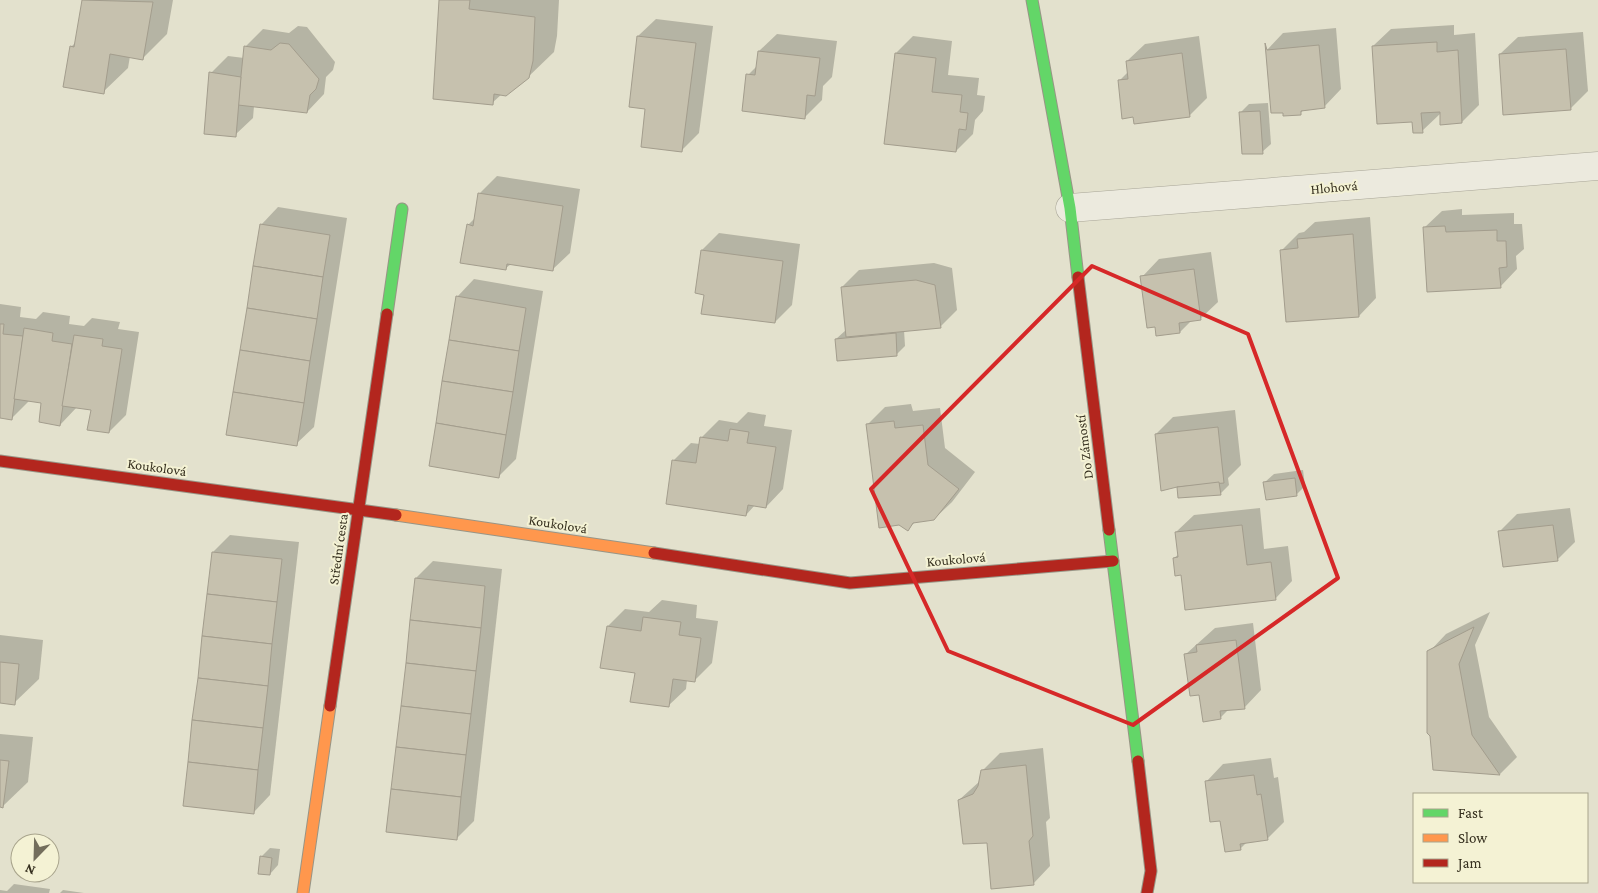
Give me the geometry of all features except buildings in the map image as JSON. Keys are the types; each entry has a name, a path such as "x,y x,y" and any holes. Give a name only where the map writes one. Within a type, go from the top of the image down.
{"street":[{"name":"Do Zámostí","path":"1032,0 1070,208 1151,871 1147,893"},
{"name":"Hlohová","path":"1070,208 1598,166"},
{"name":"Střední cesta","path":"303,893 402,209"},
{"name":"Koukolová","path":"0,461 358,510 850,583 1113,561"}],"highlighted area":[{"path":"1092,266 1248,334 1338,578 1133,725 948,651 871,489"}],"traffic: fast":[{"path":"1032,0 1070,208 1078,277"},
{"path":"387,314 402,209"},
{"path":"1109,530 1138,761"}],"traffic: slow":[{"path":"396,515 654,553"},
{"path":"303,893 330,706"}],"traffic: jam":[{"path":"1078,277 1109,530"},
{"path":"330,706 387,314"},
{"path":"0,461 396,515"},
{"path":"654,553 850,583 1113,561"},
{"path":"1138,761 1151,871 1147,893"}]}
